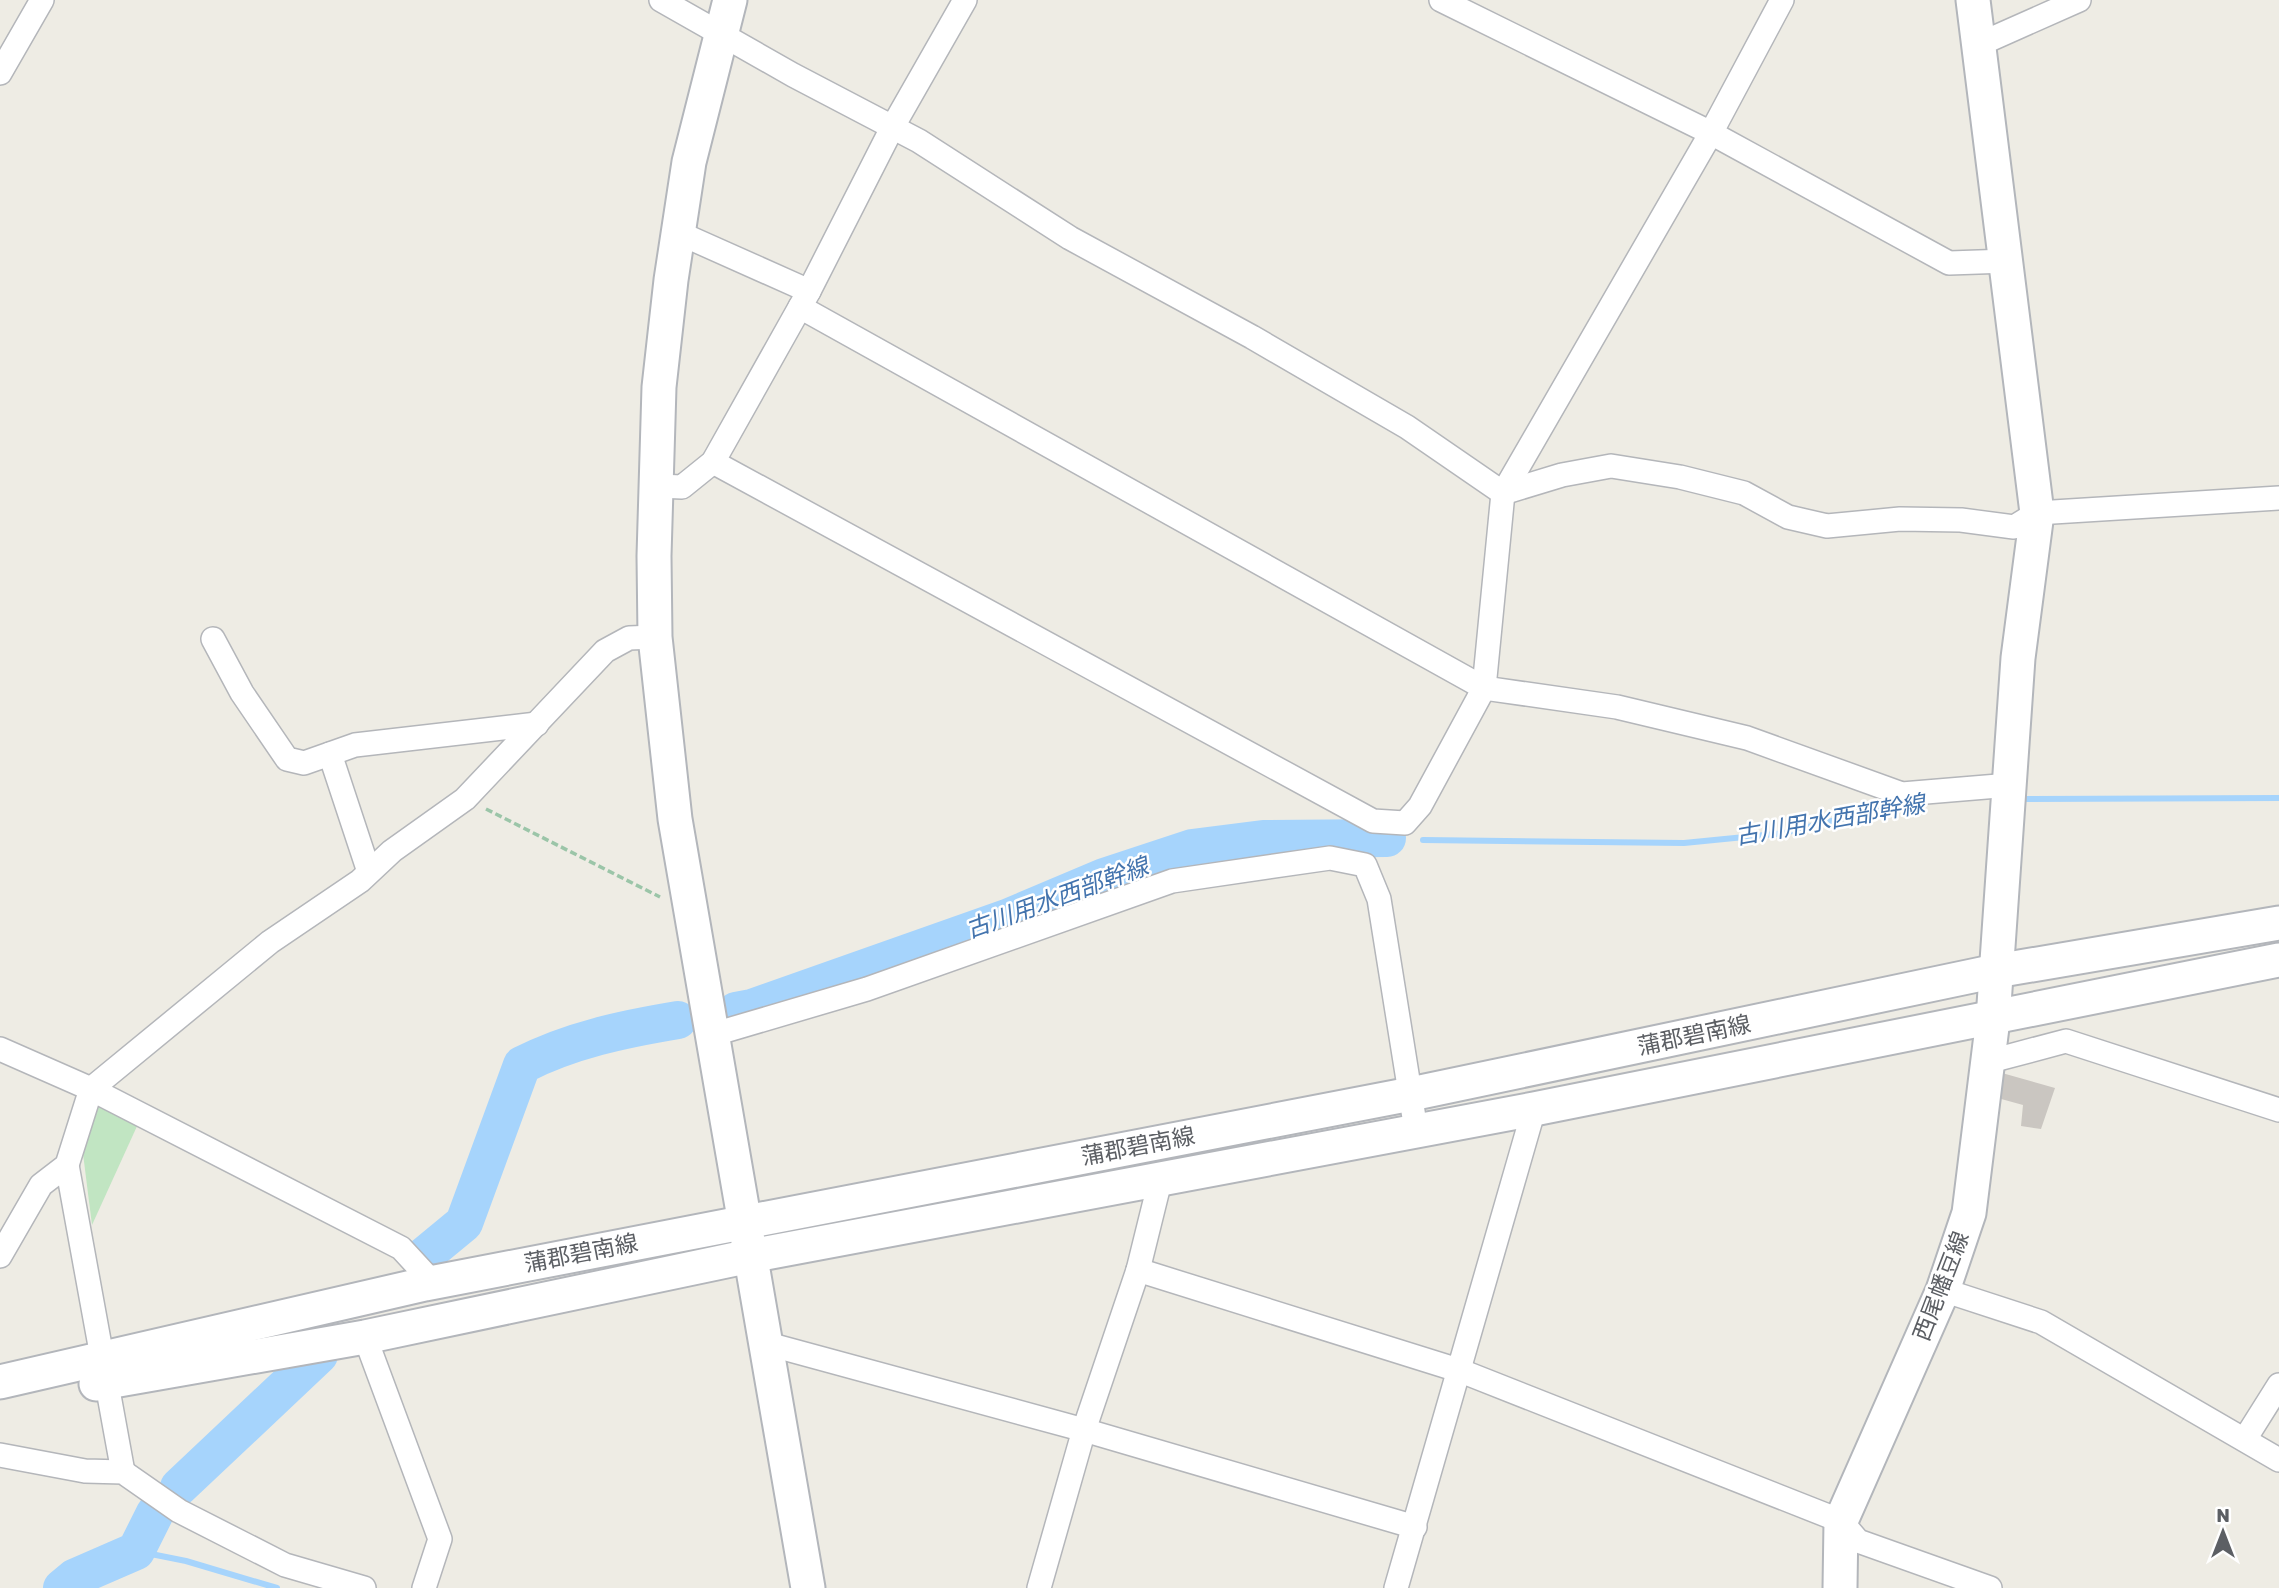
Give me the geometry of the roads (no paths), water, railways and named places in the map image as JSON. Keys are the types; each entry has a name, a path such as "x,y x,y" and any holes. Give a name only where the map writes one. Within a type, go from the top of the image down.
{"main road":[{"path":"730,0 689,162 659,387 654,556 655,637 675,819 743,1221 768,1343 808,1588"},
{"name":"西尾幡豆線","path":"1840,1588 1842,1521 1943,1290 1969,1213 1993,1019 2018,658 2037,513 2008,261 1973,0"},
{"name":"蒲郡碧南線","path":"0,1402 425,1284 1411,1094 1997,971 2279,923"},
{"name":"蒲郡碧南線","path":"0,1382 104,1372 365,1337 750,1256 1534,1109 2279,960"}],"street":[{"path":"0,73 42,0"},
{"path":"662,0 919,141 1070,238 1252,337 1407,427 1503,493"},
{"path":"657,486 682,486 713,462 804,299 892,128 965,0"},
{"path":"1441,0 1711,133 1949,263 2008,261"},
{"path":"713,462 1373,821 1405,823 1420,806 1484,688 1503,493 1711,133 1782,0"},
{"path":"1980,44 2079,0"},
{"path":"678,233 804,299 1484,688 1617,706 1747,738 1902,794 2009,786"},
{"path":"1503,493 1562,475 1611,467 1680,477 1744,493 1788,517 1827,526 1900,519 1961,520 2014,527 2037,513 2279,498"},
{"path":"123,1472 67,1165 91,1089 270,942 465,799 605,651 629,638 655,637"},
{"path":"213,639 242,692 287,759 304,763 355,745 537,724"},
{"path":"330,754 369,872"},
{"path":"711,1035 867,989 1172,881 1330,858 1366,865 1379,899 1416,1130"},
{"path":"1987,1062 2066,1041 2279,1110"},
{"path":"0,1049 91,1089 401,1248 425,1273 425,1284"},
{"path":"1396,1588 1461,1371 1534,1109"},
{"path":"0,1256 41,1185 67,1165"},
{"path":"1039,1588 1084,1430 1138,1270 1160,1181"},
{"path":"1138,1270 1461,1371 1842,1521 1858,1541 1990,1588"},
{"path":"1943,1290 2041,1322 2279,1460"},
{"path":"365,1337 440,1539 424,1588"},
{"path":"768,1343 1084,1430 1415,1527"},
{"path":"2245,1439 2279,1385"},
{"path":"0,1455 85,1471 123,1472 180,1511 285,1565 364,1588"}],"waterway":[{"name":"古川用水西部幹線","path":"2018,799 2279,798"},
{"name":"古川用水西部幹線","path":"1423,840 1684,843 1784,833 1903,803"},
{"name":"古川用水西部幹線","path":"736,1011 752,1008 1007,918 1104,877 1192,848 1263,839 1387,838"},
{"name":"古川用水西部幹線","path":"424,1256 464,1223 522,1065 598,1036 678,1020"},
{"name":"古川用水西部幹線","path":"179,1487 319,1355"},
{"name":"古川用水西部幹線","path":"62,1588 74,1578 136,1551 155,1513"},
{"path":"136,1551 186,1561 277,1588"}]}
